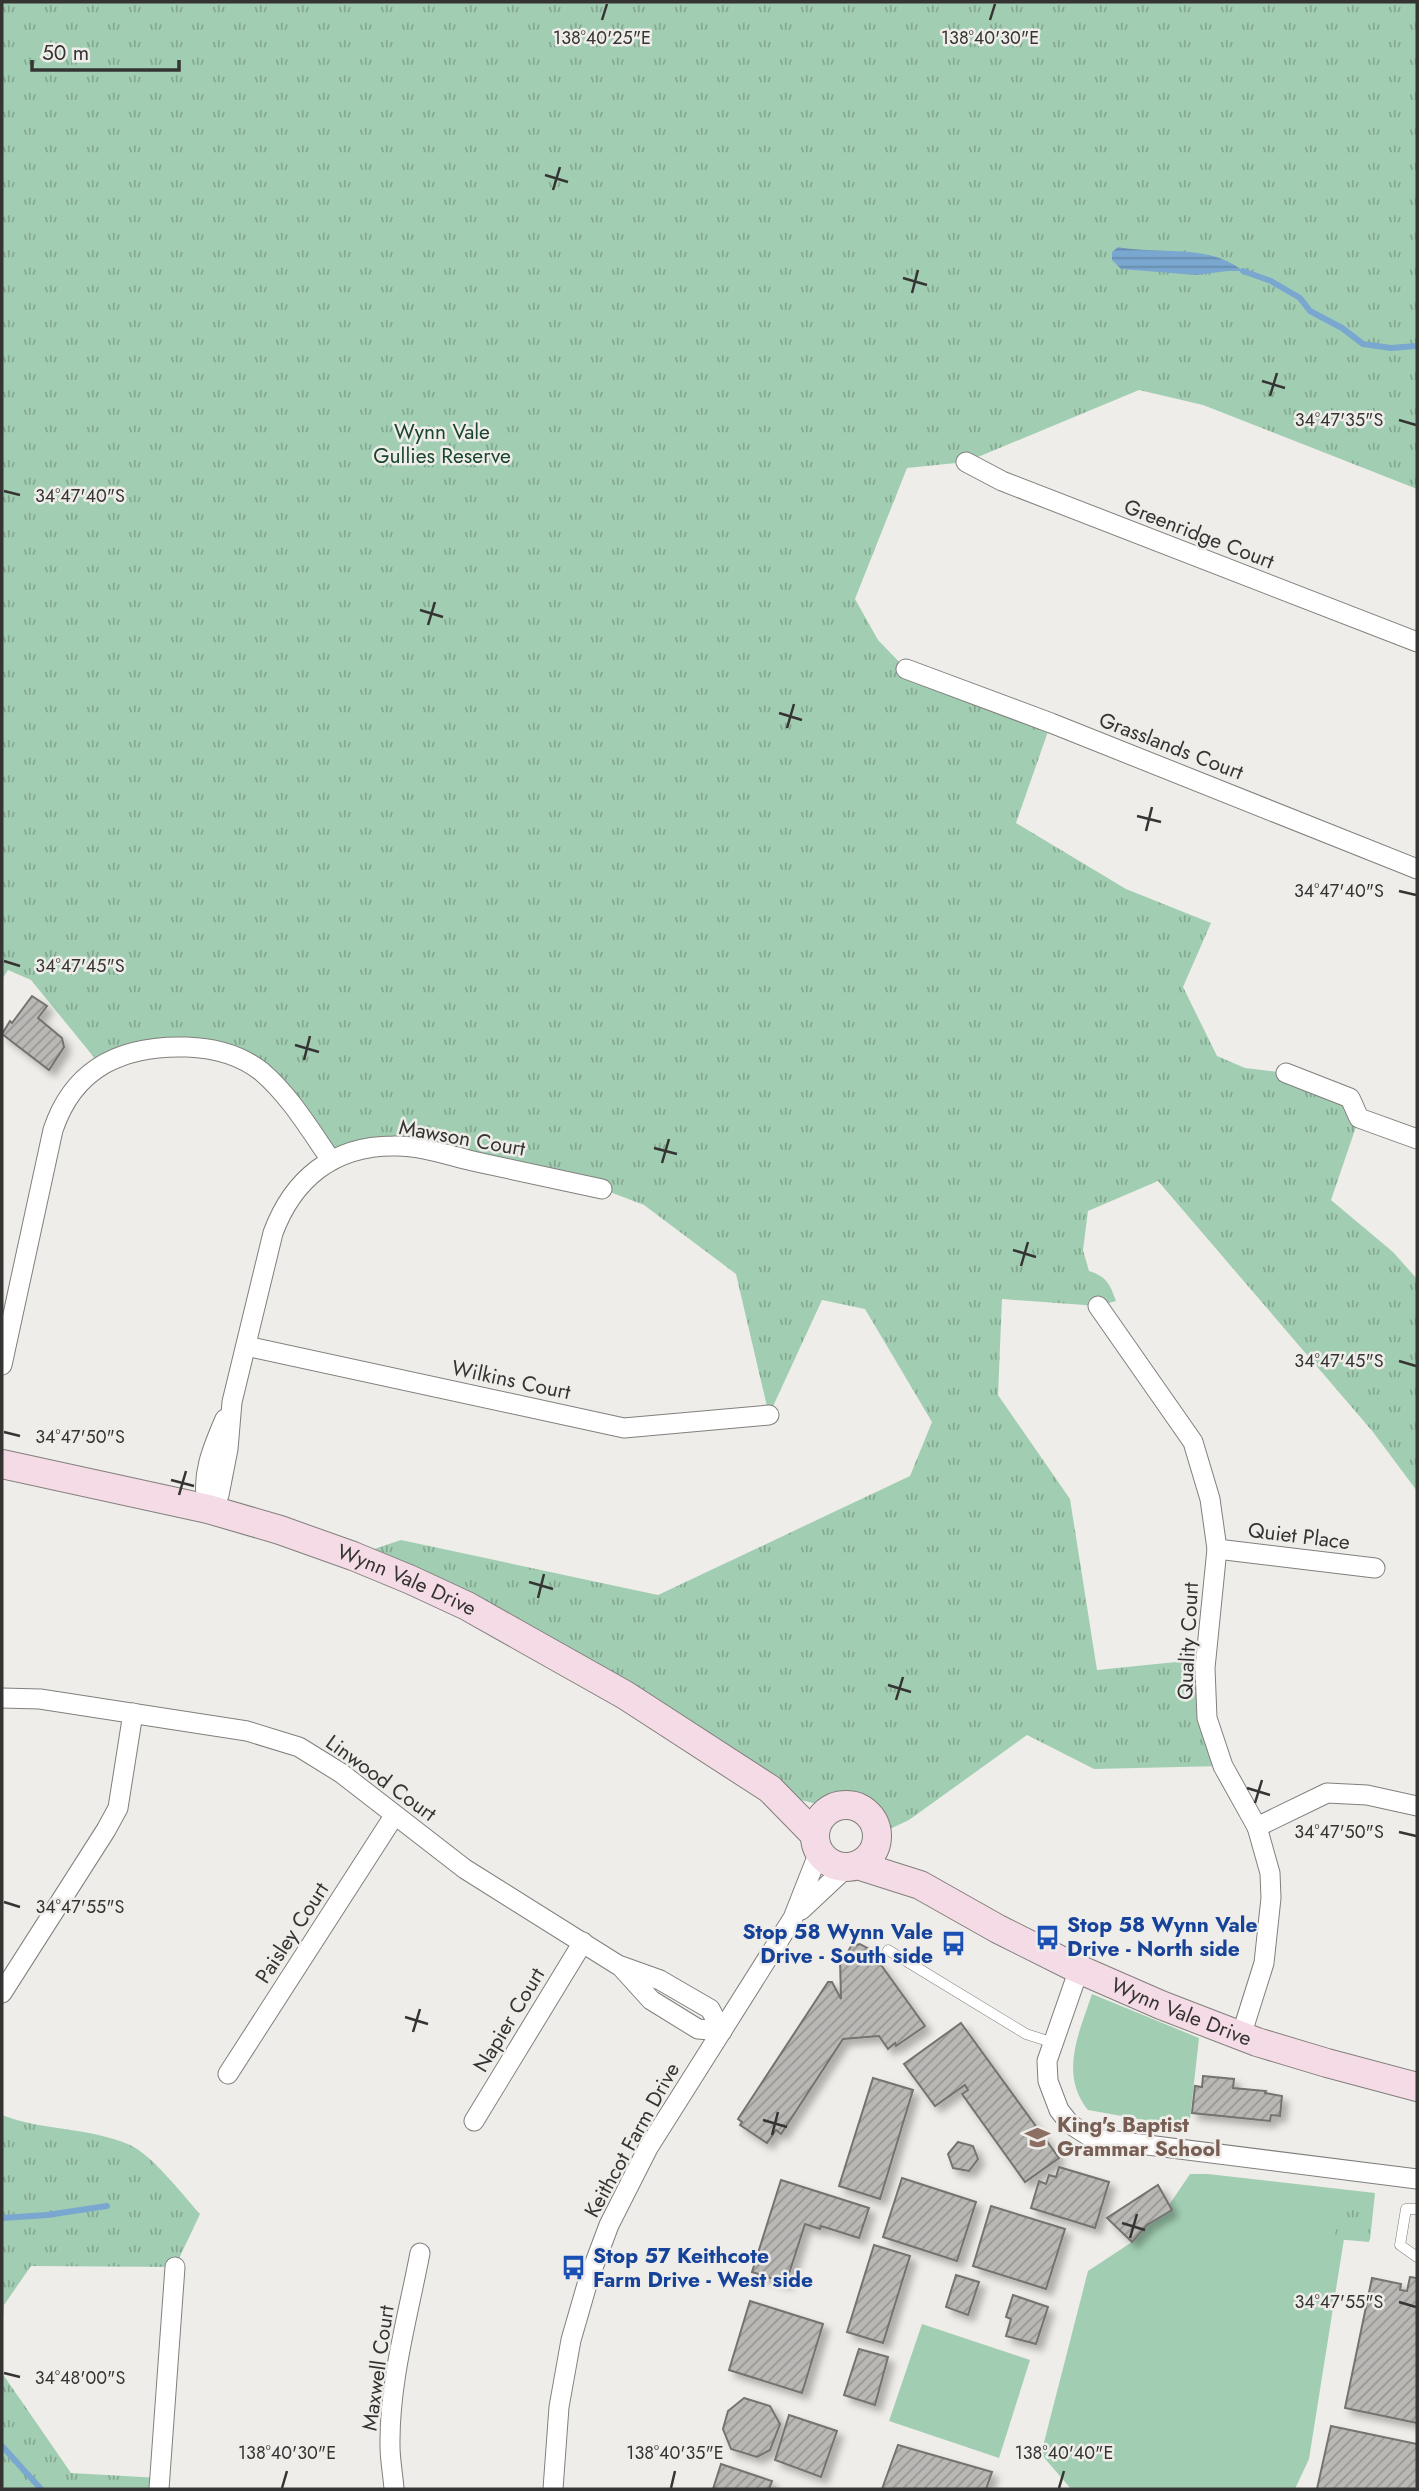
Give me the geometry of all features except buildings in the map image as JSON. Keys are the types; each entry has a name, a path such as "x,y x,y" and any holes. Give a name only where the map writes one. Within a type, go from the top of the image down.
{"main road":[{"name":"Wynn Vale Drive","path":"2,1464 208,1509 280,1530 353,1556 467,1606 625,1695 770,1789 804,1801 836,1806"},
{"name":"Wynn Vale Drive","path":"770,1789 817,1843"},
{"path":"836,1806 860,1808 873,1819 877,1835 872,1853 852,1866 831,1863 817,1843 821,1817 836,1806"},
{"name":"Wynn Vale Drive","path":"877,1835 919,1885"},
{"name":"Wynn Vale Drive","path":"852,1866 919,1885 1079,1969 1241,2036 1417,2087"}],"street":[{"name":"Greenridge Court","path":"966,462 1002,481 1417,642"},
{"name":"Grasslands Court","path":"906,669 1051,723 1417,869"},
{"path":"2,1365 53,1130 60,1109 70,1094 94,1070 111,1059 154,1047 197,1047 239,1058 261,1071 287,1097 331,1160"},
{"path":"1286,1073 1350,1097 1359,1118 1417,1139"},
{"name":"Mawson Court","path":"208,1509 219,1495 228,1448 232,1402 271,1240 281,1213 295,1191 310,1175 331,1160 354,1151 394,1145 602,1189"},
{"name":"Quality Court","path":"1098,1306 1193,1442 1210,1499 1217,1549 1205,1668 1207,1718 1223,1766 1257,1827 1270,1872 1271,1898 1264,1963 1241,2036"},
{"name":"Wilkins Court","path":"246,1346 624,1428 769,1415"},
{"name":"Quiet Place","path":"1217,1549 1375,1568"},
{"name":"Linwood Court","path":"2,1698 40,1699 247,1731 299,1747 341,1773 463,1867 618,1965 660,1980 710,2009 722,2031"},
{"path":"2,1993 118,1808 133,1713"},
{"path":"1257,1827 1327,1793 1367,1795 1417,1806"},
{"name":"Paisley Court","path":"228,2074 394,1816"},
{"name":"Keithcot Farm Drive","path":"553,2489 559,2407 571,2340 596,2258 613,2215 635,2171 793,1918 817,1843"},
{"name":"Keithcot Farm Drive","path":"793,1918 852,1866"},
{"name":"Napier Court","path":"474,2121 583,1942"},
{"path":"1079,1969 1048,2061 1048,2081 1059,2110 1070,2124 1092,2138 1417,2179"},
{"name":"Maxwell Court","path":"394,2489 390,2448 391,2421 401,2350 420,2253"},
{"path":"159,2489 175,2267"}],"lane":[{"path":"888,1950 1026,2034 1054,2043"},
{"path":"1417,2209 1406,2209 1400,2245 1417,2257"}],"green space":[{"name":"Wynn Vale Gullies Reserve","path":"2,2 1417,2 1417,489 1203,405 1139,390 966,462 907,468 855,599 878,640 906,669 1051,723 1016,823 1126,889 1211,923 1183,987 1217,1056 1245,1068 1286,1073 1350,1098 1359,1118 1331,1200 1393,1252 1417,1279 1417,1491 1373,1432 1158,1181 1088,1211 1083,1250 1089,1271 1100,1275 1107,1282 1116,1301 1098,1306 1002,1299 998,1395 1070,1499 1097,1670 1206,1659 1223,1766 1094,1769 1027,1735 909,1820 877,1835 874,1823 863,1810 812,1803 770,1789 353,1556 401,1540 658,1595 910,1476 932,1422 865,1309 822,1300 769,1415 736,1274 644,1205 602,1189 421,1150 331,1160 261,1071 197,1047 101,1066 31,980 8,970 2,979"},
{"path":"1092,1994 1199,2038 1189,2128 1088,2110 1079,2096 1073,2068 1077,2038"},
{"path":"2,2115 114,2139 130,2145 148,2157 200,2214 175,2267 31,2266 4,2305 2,2329"},
{"path":"1190,2174 1375,2193 1370,2240 1344,2239 1309,2459 1295,2489 1071,2489 1041,2454 1088,2271 1132,2242 1147,2225 1172,2210 1169,2205"},
{"path":"1338,2198 1372,2201 1369,2242 1335,2239"},
{"path":"922,2324 1030,2360 999,2458 889,2421"},
{"path":"2,2373 71,2473 160,2478 159,2489 2,2489"}],"water":[{"path":"1118,247 1199,253 1230,262 1243,271 1196,275 1121,269 1112,260 1112,252"}],"waterway":[{"path":"1243,271 1271,281 1300,298 1310,311 1342,328 1363,344 1391,348 1417,346"},
{"path":"2,2218 47,2215 107,2206"},
{"path":"2,2446 41,2489"}],"place":[{"name":"Stop 58 Wynn Vale Drive - North side","path":"1047,1937"},
{"name":"Stop 58 Wynn Vale Drive - South side","path":"953,1944"},
{"name":"King's Baptist Grammar School","path":"1037,2137"},
{"name":"Stop 57 Keithcote Farm Drive - West side","path":"573,2268"}]}
